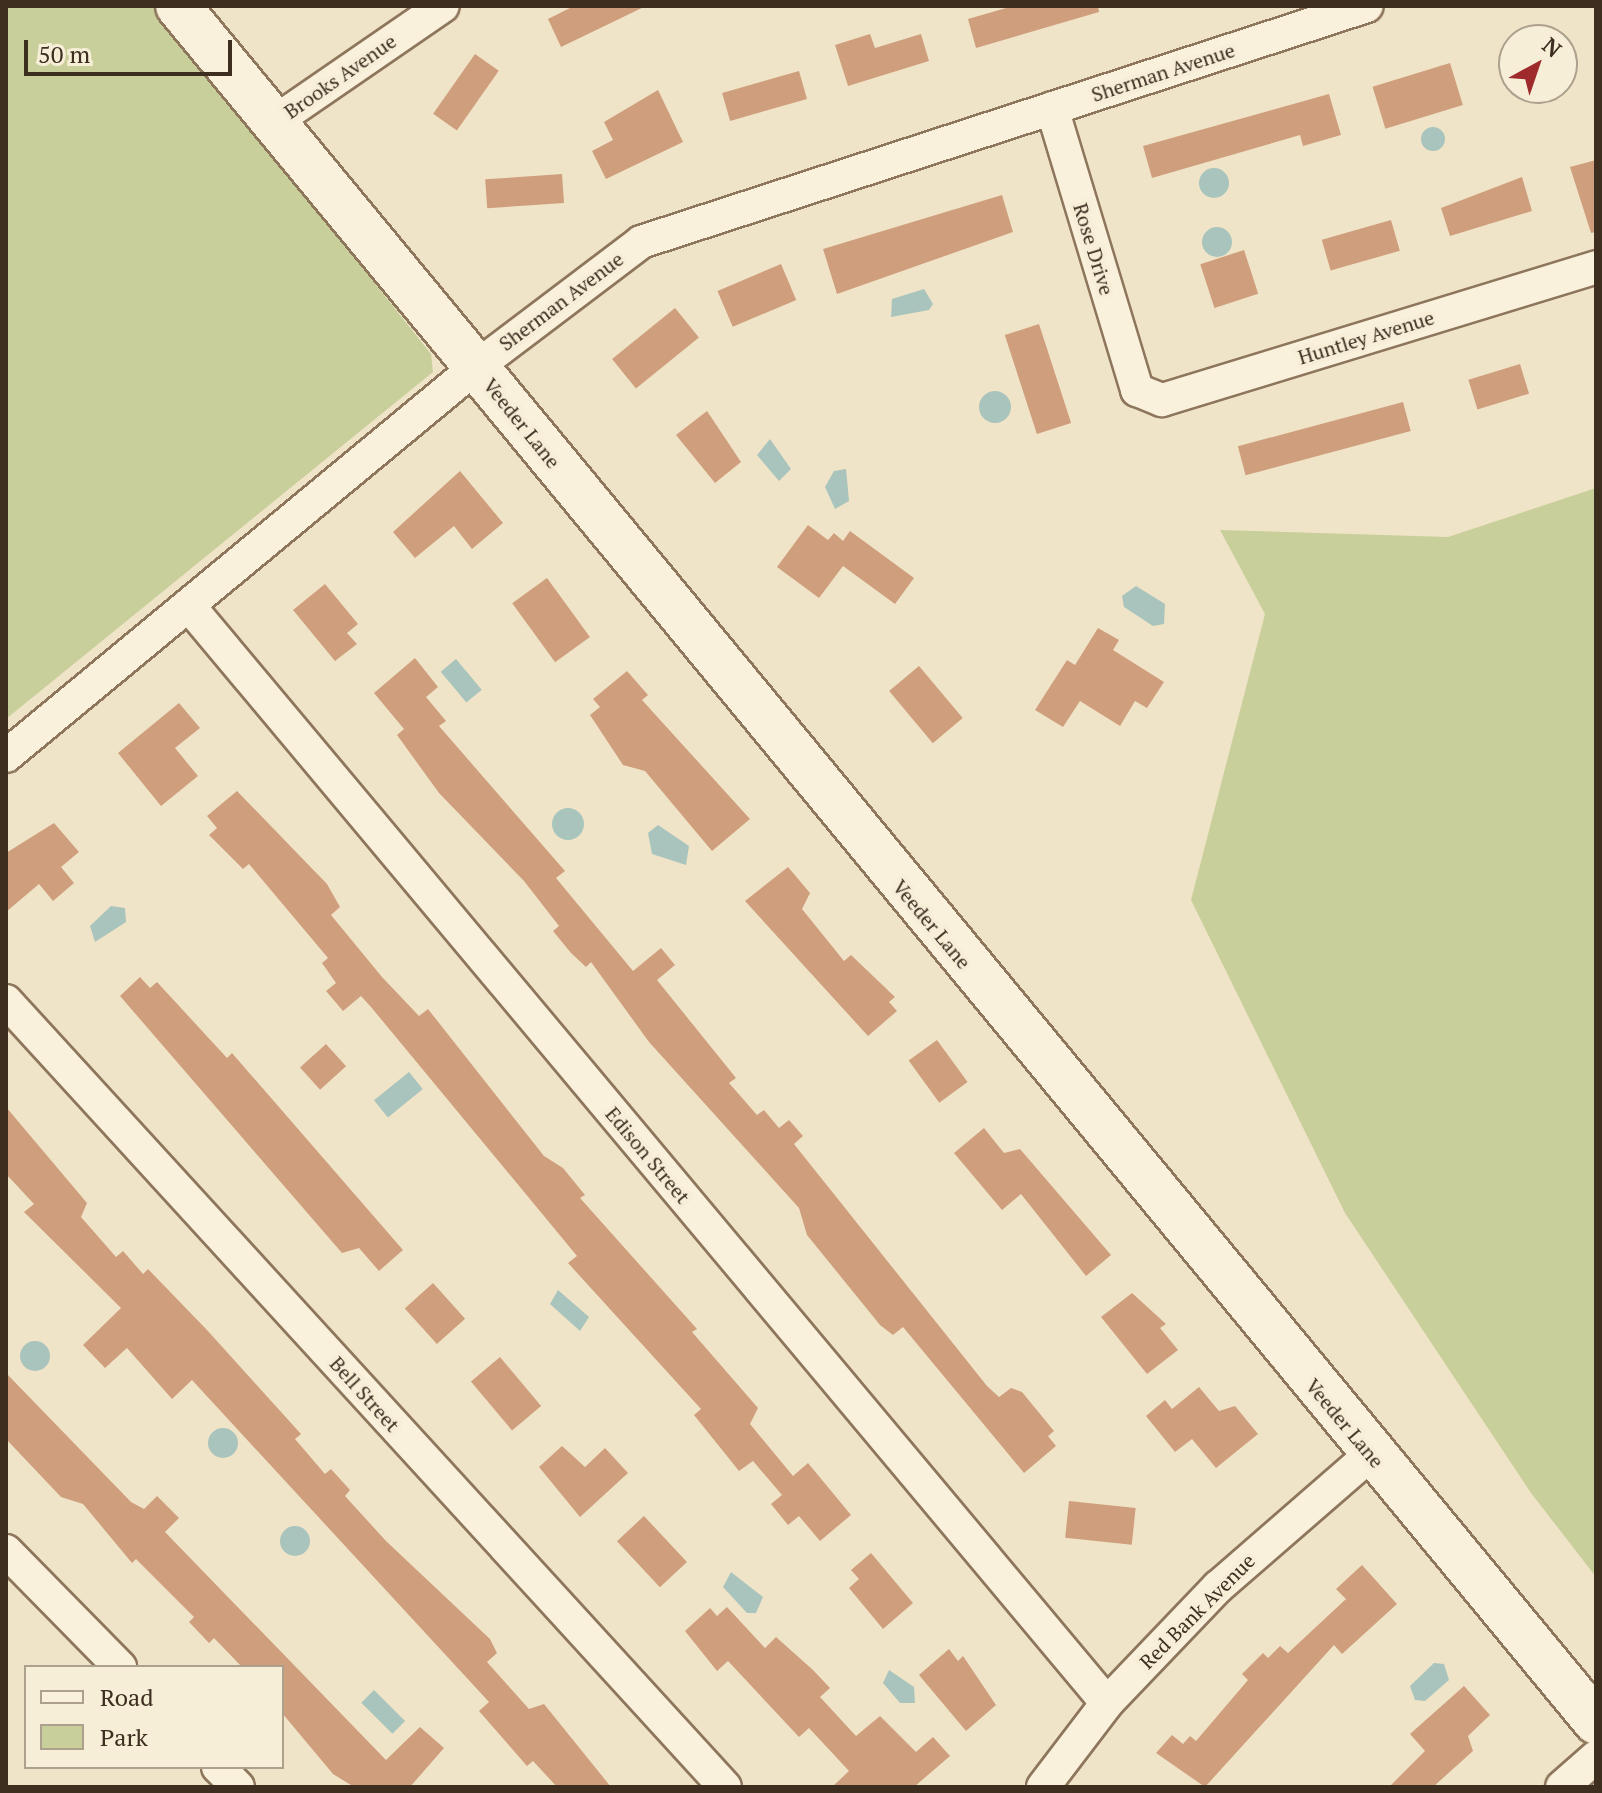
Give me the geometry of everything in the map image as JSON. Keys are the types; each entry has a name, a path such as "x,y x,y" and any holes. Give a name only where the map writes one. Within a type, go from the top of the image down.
{"street":[{"name":"Veeder Lane","path":"178,6 277,120 476,367 1371,1454 1596,1722"},
{"name":"Veeder Lane","path":"208,6 277,120"},
{"name":"Brooks Avenue","path":"277,120 443,6"},
{"name":"Sherman Avenue","path":"6,756 476,367 641,242 1367,6"},
{"name":"Rose Drive","path":"1052,108 1137,390"},
{"name":"Huntley Avenue","path":"1137,390 1162,400 1596,267"},
{"name":"Edison Street","path":"189,606 1107,1703"},
{"name":"Bell Street","path":"6,1001 725,1787"},
{"name":"Red Bank Avenue","path":"1043,1787 1107,1703 1266,1541 1371,1454"},
{"path":"6,1551 118,1665"},
{"path":"1562,1787 1596,1757"},
{"path":"220,1769 238,1787"}],"green space":[{"path":"6,6 155,6 431,354 433,372 6,719"},
{"path":"1596,488 1596,1577 1531,1493 1345,1213 1191,900 1265,614 1220,530 1448,537"}],"water":[{"path":"1433,127 1442,130 1445,139 1442,148 1433,151 1424,148 1421,139 1424,130"},
{"path":"1214,168 1225,172 1229,183 1225,194 1214,198 1203,194 1199,183 1203,172"},
{"path":"1217,227 1228,231 1232,242 1228,253 1217,257 1206,253 1202,242 1206,231"},
{"path":"924,289 933,304 929,310 891,317 892,299"},
{"path":"995,391 1006,396 1011,407 1006,418 995,423 984,418 979,407 984,396"},
{"path":"770,439 791,469 779,481 757,455"},
{"path":"846,469 849,501 835,509 825,487 834,471"},
{"path":"1136,586 1165,604 1164,624 1153,626 1124,607 1122,596"},
{"path":"456,659 482,690 466,702 441,672"},
{"path":"568,808 579,813 584,824 579,835 568,840 557,835 552,824 557,813"},
{"path":"658,825 689,846 686,865 652,854 648,833"},
{"path":"111,906 125,908 126,922 95,942 90,926"},
{"path":"409,1072 423,1089 388,1117 374,1100"},
{"path":"558,1290 589,1317 580,1331 550,1304"},
{"path":"35,1341 46,1345 50,1356 46,1367 35,1371 24,1367 20,1356 24,1345"},
{"path":"223,1428 234,1432 238,1443 234,1454 223,1458 212,1454 208,1443 212,1432"},
{"path":"295,1526 306,1530 310,1541 306,1552 295,1556 284,1552 280,1541 284,1530"},
{"path":"731,1572 763,1597 756,1613 747,1613 723,1587"},
{"path":"1434,1663 1444,1664 1449,1680 1425,1701 1415,1700 1410,1686"},
{"path":"889,1670 914,1687 915,1703 900,1703 883,1683"},
{"path":"374,1690 405,1721 392,1734 361,1703"}],"building":[{"path":"574,6 646,6 561,47 548,19"},
{"path":"1013,6 1098,6 1099,12 976,48 968,19"},
{"path":"870,34 875,48 921,34 929,61 848,86 835,45"},
{"path":"475,54 499,71 457,130 433,114"},
{"path":"1450,63 1463,105 1385,129 1373,87"},
{"path":"799,71 807,99 730,121 722,93"},
{"path":"658,90 683,142 606,179 592,151 613,140 604,122"},
{"path":"1329,94 1341,135 1303,146 1300,135 1152,178 1143,146"},
{"path":"1596,160 1596,232 1591,233 1570,167"},
{"path":"562,174 564,203 487,208 485,179"},
{"path":"1522,177 1532,211 1450,236 1441,208"},
{"path":"1002,195 1013,232 837,294 823,249"},
{"path":"1391,220 1400,251 1331,271 1322,240"},
{"path":"1244,250 1258,294 1214,308 1200,264"},
{"path":"781,264 796,300 733,327 717,291"},
{"path":"675,308 699,338 636,389 612,359"},
{"path":"1039,324 1071,423 1037,434 1005,335"},
{"path":"1520,364 1529,394 1477,409 1468,380"},
{"path":"1403,402 1411,431 1246,475 1238,446"},
{"path":"707,411 741,462 715,483 676,435"},
{"path":"460,471 503,523 472,549 454,526 415,558 393,532"},
{"path":"808,525 828,540 834,533 843,541 850,531 914,578 895,604 843,566 819,598 777,567"},
{"path":"547,578 590,637 555,662 512,603"},
{"path":"325,584 358,624 347,633 357,644 335,661 293,610"},
{"path":"1098,628 1119,640 1113,650 1164,682 1147,708 1135,701 1120,726 1080,701 1063,727 1035,710 1067,660 1075,665"},
{"path":"415,658 438,687 426,697 446,721 439,726 565,871 556,878 633,971 661,948 675,965 657,980 736,1078 729,1083 757,1115 764,1110 779,1128 789,1120 803,1136 794,1144 987,1386 999,1397 1011,1388 1022,1392 1054,1431 1048,1436 1056,1446 1024,1473 903,1327 893,1335 880,1325 807,1235 799,1208 649,1042 591,962 586,967 571,953 553,931 559,926 524,881 439,793 397,735 404,729 374,693"},
{"path":"919,666 963,718 933,743 889,691"},
{"path":"627,671 648,695 642,700 750,819 712,851 645,771 623,765 590,715 600,707 593,699"},
{"path":"179,703 200,728 175,748 198,776 161,806 118,753"},
{"path":"237,791 327,884 340,907 331,915 382,977 419,1016 428,1009 544,1156 563,1168 585,1195 580,1198 697,1329 692,1332 758,1408 750,1424 793,1476 808,1463 851,1515 820,1541 799,1516 788,1525 771,1504 782,1495 753,1461 739,1471 694,1415 701,1409 568,1263 577,1256 371,1007 361,996 343,1011 326,991 336,983 322,963 328,958 249,864 243,869 209,835 217,828 207,816"},
{"path":"54,823 79,852 61,867 74,883 53,901 39,884 6,912 6,853"},
{"path":"788,867 810,893 802,909 844,961 851,955 895,997 889,1002 897,1011 868,1036 745,901"},
{"path":"140,977 150,988 157,982 227,1058 232,1053 403,1250 379,1271 359,1248 342,1253 120,996"},
{"path":"937,1040 968,1082 939,1103 909,1061"},
{"path":"326,1044 346,1066 320,1090 300,1067"},
{"path":"6,1107 87,1203 81,1217 116,1257 123,1251 143,1274 148,1269 207,1330 301,1434 295,1439 325,1474 331,1469 350,1490 345,1496 386,1541 490,1639 497,1653 487,1662 529,1709 544,1704 611,1787 557,1787 533,1761 527,1766 479,1711 489,1702 192,1380 172,1399 127,1348 105,1368 83,1345 121,1308 24,1212 34,1204 6,1174"},
{"path":"984,1128 1004,1153 1020,1149 1111,1255 1086,1276 1021,1194 1002,1210 954,1153"},
{"path":"433,1283 465,1319 437,1344 405,1308"},
{"path":"1132,1293 1166,1324 1160,1328 1178,1350 1147,1374 1101,1317"},
{"path":"500,1357 541,1406 512,1430 471,1381"},
{"path":"6,1373 131,1502 144,1509 157,1496 179,1518 165,1532 386,1760 420,1727 444,1748 410,1787 354,1787 333,1774 284,1715 284,1665 240,1665 214,1638 209,1643 189,1622 194,1617 136,1559 132,1563 83,1504 61,1497 6,1439"},
{"path":"1199,1387 1219,1411 1235,1406 1258,1434 1216,1468 1192,1439 1175,1452 1146,1416 1165,1400 1172,1409"},
{"path":"562,1446 585,1467 605,1448 628,1473 580,1517 539,1467"},
{"path":"1069,1501 1136,1508 1132,1545 1065,1538"},
{"path":"644,1516 687,1562 660,1587 617,1541"},
{"path":"871,1553 913,1603 883,1629 849,1588 859,1579 851,1570"},
{"path":"1362,1565 1397,1604 1342,1654 1334,1645 1205,1787 1156,1753 1172,1735 1183,1744 1190,1736 1196,1741 1248,1680 1242,1674 1263,1653 1268,1658 1280,1646 1288,1653 1346,1599 1336,1589"},
{"path":"727,1607 765,1648 776,1637 813,1670 830,1688 820,1697 856,1736 880,1716 916,1752 933,1737 950,1756 914,1787 832,1787 849,1771 809,1728 799,1737 728,1661 717,1671 685,1631 710,1608 717,1616"},
{"path":"949,1649 958,1661 963,1656 996,1705 966,1731 919,1675"},
{"path":"1464,1686 1490,1715 1468,1736 1473,1751 1433,1787 1389,1787 1425,1751 1410,1734"}]}
